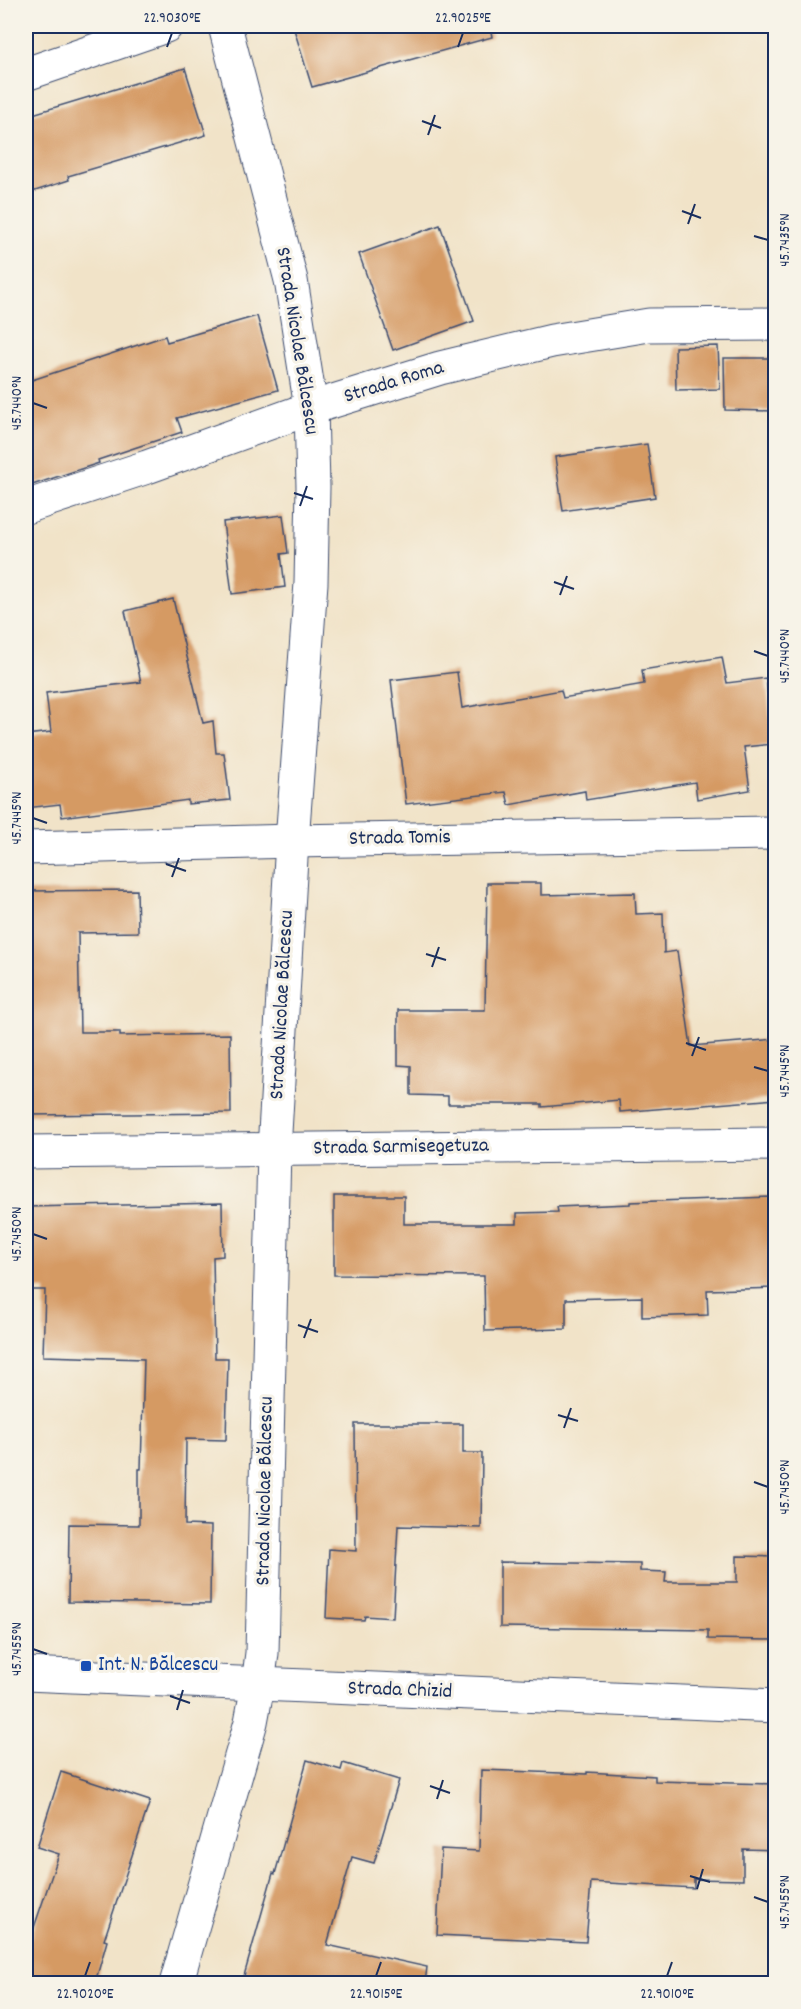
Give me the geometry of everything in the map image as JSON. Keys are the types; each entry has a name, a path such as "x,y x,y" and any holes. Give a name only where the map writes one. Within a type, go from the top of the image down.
{"street":[{"path":"26,74 166,26"},
{"name":"Strada Nicolae Bălcescu","path":"176,1983 251,1722 262,1653 274,1150 292,841 311,582 313,487 311,408 291,280 225,26"},
{"name":"Strada Roma","path":"26,507 147,467 311,408 440,369 562,339 649,325 776,324"},
{"name":"Strada Tomis","path":"26,848 776,833"},
{"name":"Strada Sarmisegetuza","path":"26,1152 776,1144"},
{"name":"Strada Chizid","path":"26,1674 776,1706"}],"building":[{"path":"293,26 490,26 492,37 312,87"},
{"path":"185,68 206,135 68,176 69,180 26,194 26,116"},
{"path":"440,225 474,321 393,350 359,254"},
{"path":"257,316 278,390 177,418 182,432 26,487 26,382 165,336 167,342"},
{"path":"718,346 720,389 676,390 675,347"},
{"path":"724,358 776,358 776,411 725,410"},
{"path":"647,444 655,497 563,511 555,457"},
{"path":"283,515 288,553 281,554 285,587 232,594 223,522"},
{"path":"173,599 203,723 213,721 216,753 224,753 230,800 188,804 188,800 62,817 60,804 26,808 26,735 51,732 46,693 141,682 125,611"},
{"path":"722,657 727,683 766,678 773,744 744,747 750,790 697,799 695,782 586,800 585,791 509,805 506,792 406,804 391,680 457,672 462,708 561,690 563,698 644,684 642,670"},
{"path":"487,883 541,883 541,895 635,893 636,914 663,913 664,953 677,951 691,1046 776,1039 776,1099 620,1112 619,1100 542,1107 542,1104 448,1104 448,1096 411,1095 411,1066 398,1065 398,1010 485,1010"},
{"path":"137,890 138,932 78,933 80,1032 120,1032 120,1036 230,1034 231,1113 26,1115 26,891"},
{"path":"334,1196 404,1196 404,1224 517,1224 517,1213 558,1212 557,1207 772,1197 773,1223 776,1223 776,1288 707,1290 708,1315 642,1317 642,1297 566,1299 566,1329 485,1331 484,1276 334,1275"},
{"path":"222,1203 223,1256 213,1257 215,1358 228,1358 226,1440 186,1439 185,1525 211,1526 210,1604 68,1602 69,1524 139,1525 144,1359 43,1356 45,1290 26,1290 26,1207"},
{"path":"355,1424 463,1424 463,1453 482,1453 481,1528 398,1526 393,1618 365,1616 364,1620 326,1618 329,1549 356,1551"},
{"path":"737,1556 776,1557 776,1640 708,1639 708,1630 500,1627 500,1562 640,1564 640,1571 666,1572 665,1582 737,1582"},
{"path":"307,1760 341,1770 343,1763 399,1780 374,1863 352,1857 327,1945 427,1967 425,1983 242,1983"},
{"path":"481,1770 587,1774 587,1772 655,1776 655,1781 776,1784 776,1850 743,1849 743,1880 694,1879 694,1888 591,1882 586,1942 437,1935 441,1849 479,1851"},
{"path":"61,1772 150,1801 104,1940 107,1941 95,1983 26,1983 26,1951 59,1854 37,1847"}],"place":[{"name":"Int. N. Bălcescu","path":"86,1666"}]}
